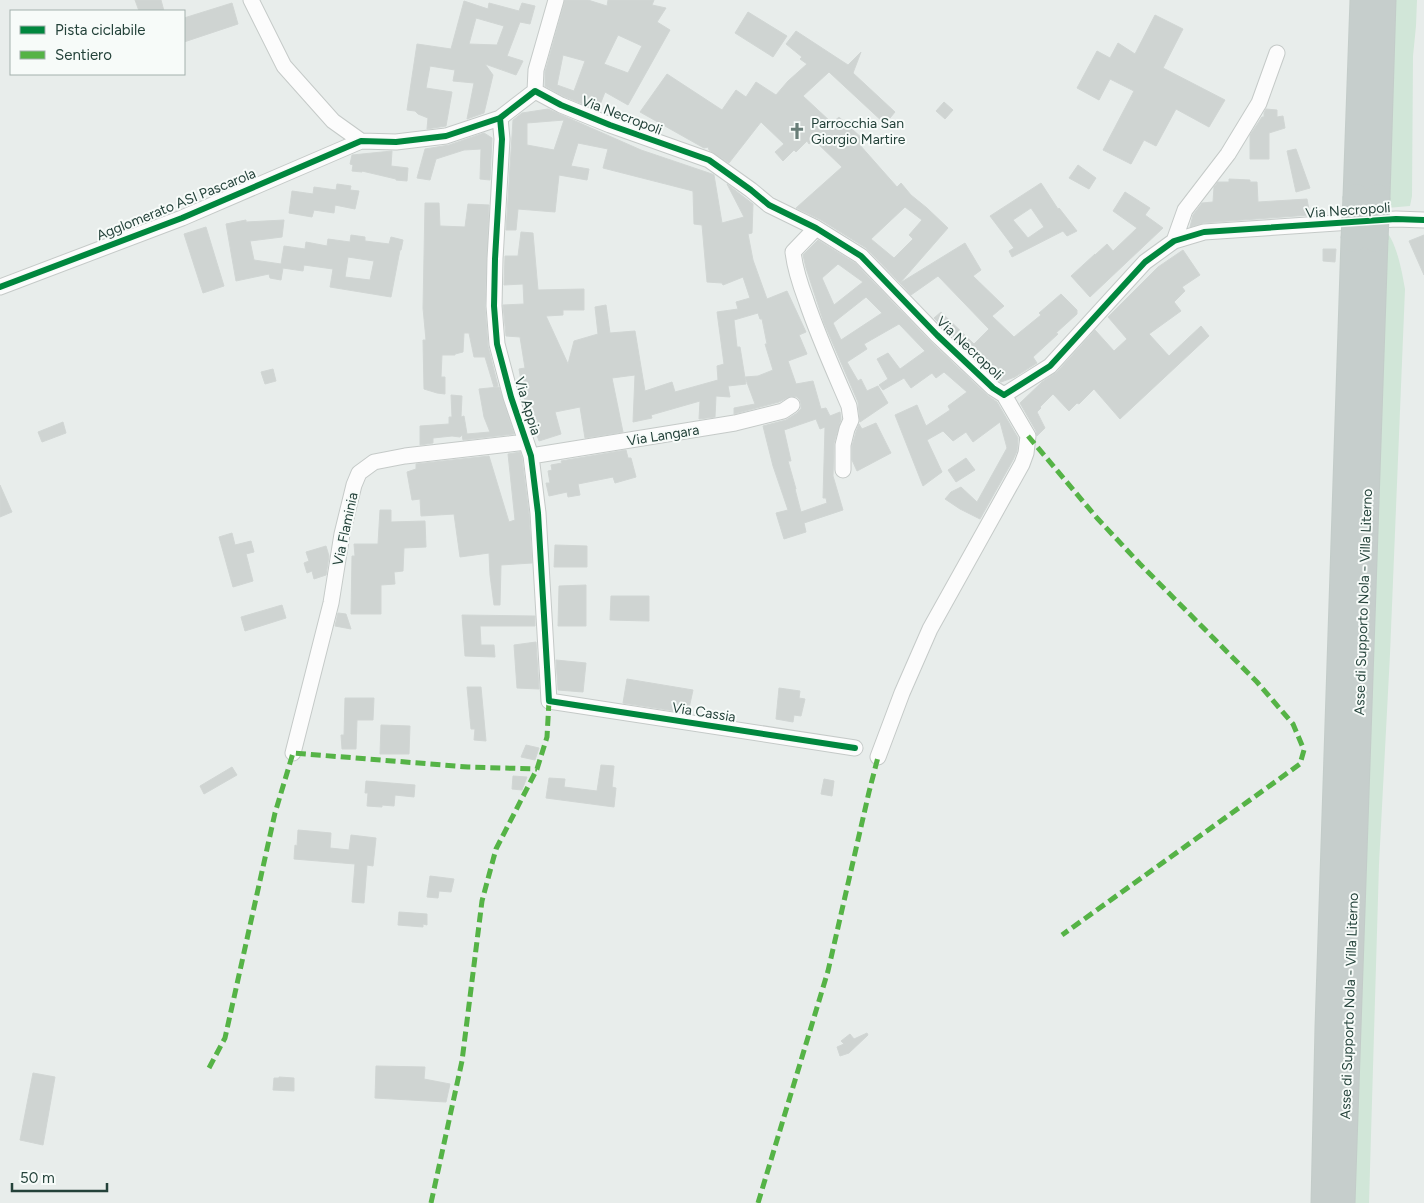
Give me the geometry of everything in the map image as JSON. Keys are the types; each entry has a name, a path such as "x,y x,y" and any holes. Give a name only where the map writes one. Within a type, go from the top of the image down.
{"highway":[{"name":"Asse di Supporto Nola - Villa Literno","path":"1363,0 1367,197"},
{"name":"Asse di Supporto Nola - Villa Literno","path":"1328,1202 1365,239 1383,0"}],"street":[{"path":"251,0 284,66 333,121 361,141 396,142 446,136 500,118 535,91 536,70 556,0"},
{"path":"1174,241 1185,210 1228,154 1258,104 1277,53"},
{"name":"Via Necropoli","path":"535,91 561,105 709,160 769,205 816,228 861,256 937,335 993,388 1004,395 1050,366 1145,262 1174,241 1204,232 1396,219 1424,220"},
{"name":"Via Appia","path":"500,118 502,139 494,306 497,344 511,397 531,456 538,513 549,701"},
{"name":"Agglomerato ASI Pascarola","path":"0,287 182,218 361,141"},
{"path":"816,228 793,252 796,270 814,323 849,406 851,420 843,445 843,470"},
{"path":"878,757 902,693 930,629 1022,464 1026,453 1028,436 1004,395"},
{"name":"Via Langara","path":"531,456 735,423 783,411 792,405"},
{"name":"Via Flaminia","path":"293,753 331,603 342,534 359,472 374,462 405,456 526,442"},
{"name":"Via Cassia","path":"549,701 855,748"}],"green space":[{"path":"1392,0 1417,0 1413,56 1412,196 1410,206 1387,208"},
{"path":"1386,231 1396,251 1405,289 1390,654 1379,864 1369,1203 1352,1203"}],"building":[{"path":"135,0 161,0 164,10 139,10"},
{"path":"565,0 588,0 607,6 608,0 654,0 652,5 666,8 657,22 670,30 628,105 605,92 598,110 565,97 545,86 545,72","holes":["618,35 642,46 628,73 604,64","563,55 585,61 574,91 557,85"]},
{"path":"464,1 488,9 489,3 519,11 522,3 535,6 530,24 520,22 507,56 523,61 516,75 485,64 493,75 484,113 467,119 474,83 453,81 455,70 430,66 426,88 452,92 446,126 427,129 428,118 415,111 407,110 417,44 451,49","holes":["476,18 504,26 497,45 469,44"]},
{"path":"232,3 238,24 185,42 185,18"},
{"path":"748,12 787,36 773,57 735,33"},
{"path":"1155,15 1183,29 1163,68 1225,100 1209,127 1176,109 1156,146 1144,140 1131,164 1103,150 1134,91 1110,79 1099,100 1077,88 1097,51 1110,58 1118,43 1135,54"},
{"path":"796,31 848,65 861,52 853,73 895,112 885,124 829,72 803,96 832,123 839,117 864,140 859,144 897,187 901,183 911,195 948,228 900,283 866,248 821,220 796,208 842,167 814,140 809,144 807,141 783,161 775,152 784,144 761,122 729,163 709,150 708,147 704,148 640,112 667,74 722,110 736,90 746,97 756,82 776,95 807,64 800,59 802,57 786,44","holes":["905,207 922,220 909,235 913,239 894,258 871,239"]},
{"path":"944,102 953,110 945,119 936,111"},
{"path":"548,109 641,150 714,175 722,223 744,217 727,184 753,204 752,233 748,234 753,260 767,299 787,291 806,332 799,335 807,354 788,361 796,384 813,381 821,409 826,408 830,416 840,412 841,419 834,443 833,476 843,510 804,523 806,532 784,539 776,513 788,510 773,466 763,426 786,420 797,413 801,409 800,400 797,397 791,396 779,402 734,414 734,408 755,404 745,377 758,376 773,370 765,344 767,344 762,319 760,319 758,313 734,320 737,347 740,347 746,384 728,386 730,397 716,396 715,417 699,419 700,401 651,415 652,418 633,422 635,375 612,378 623,432 585,438 580,407 555,412 561,434 539,441 520,386 522,386 519,369 525,368 520,337 506,336 503,305 524,304 523,284 504,285 505,256 518,256 521,232 533,233 538,290 584,289 584,310 563,310 563,315 546,316 568,364 574,341 598,334 595,307 606,305 610,333 635,331 645,391 672,382 675,392 718,380 717,366 724,364 717,312 738,309 736,302 750,298 743,277 723,285 722,283 707,282 702,225 694,224 693,191 603,168 608,149 578,143 571,166 589,169 587,180 559,175 555,212 518,209 516,230 506,230 513,120 522,113","holes":["564,120 554,150 527,145 527,123","816,419 820,429 825,427 823,498 826,498 827,503 801,512 788,461 791,461 784,430"]},
{"path":"1266,109 1277,110 1277,117 1283,116 1285,128 1269,133 1269,159 1250,159 1250,135 1262,117 1264,117"},
{"path":"484,133 492,138 490,180 480,179 481,149 464,150 436,159 430,180 417,178 425,149 449,145"},
{"path":"1296,149 1310,188 1296,192 1287,151"},
{"path":"392,151 391,166 408,168 407,181 362,171 352,171 353,165 350,164 352,155"},
{"path":"1078,165 1096,178 1089,189 1069,178"},
{"path":"1229,179 1257,182 1258,202 1307,199 1310,215 1203,223 1190,227 1193,215 1202,203 1213,202 1214,187 1218,182 1229,182"},
{"path":"1041,183 1058,209 1077,231 1067,236 1063,231 1012,257 1009,251 1014,248 990,216","holes":["1031,208 1044,227 1028,238 1013,220"]},
{"path":"337,184 351,186 350,190 359,191 355,209 335,205 334,213 314,210 312,217 289,213 292,191 313,194 314,187 336,190"},
{"path":"1125,192 1150,208 1145,215 1163,228 1090,297 1071,276 1107,244 1113,251 1137,228 1113,211"},
{"path":"425,203 439,203 440,226 465,227 468,204 489,205 485,307 488,346 498,386 494,387 485,357 474,357 469,333 464,333 463,352 455,355 442,355 441,377 445,377 445,394 424,389 423,340 426,340 423,308"},
{"path":"246,220 246,222 284,220 282,237 250,241 254,260 281,264 284,246 305,249 306,242 327,246 328,239 350,242 351,235 365,237 365,241 389,244 391,237 403,240 391,297 330,287 333,269 304,265 303,271 283,268 281,280 270,278 269,274 236,281 226,224","holes":["348,257 374,261 370,280 345,277"]},
{"path":"206,227 224,286 203,293 184,234"},
{"path":"1424,235 1424,275 1409,241"},
{"path":"818,240 855,263 931,342 987,395 997,402 1018,438 1017,451 980,519 945,499 951,492 961,487 977,502 1007,448 1000,422 973,442 966,432 953,441 943,431 927,440 942,472 923,486 895,415 917,405 926,426 950,410 948,406 967,392 944,372 936,378 932,373 911,388 904,378 883,390 879,385 888,379 877,359 888,353 900,369 925,351 899,324 864,344 867,349 847,362 858,381 861,379 867,391 878,386 888,403 860,422 858,402 824,323 803,255","holes":["838,264 863,282 834,305 822,278","866,297 882,313 841,340 833,323"]},
{"path":"965,243 981,270 973,276 1004,306 992,316 1014,337 1041,315 1039,313 1061,294 1077,310 1077,314 1033,357 1037,363 1015,377 1001,382 934,318 941,312 974,344 989,329 938,276 911,295 900,283"},
{"path":"1323,249 1336,249 1335,262 1323,261"},
{"path":"1183,250 1200,275 1182,287 1185,291 1174,302 1181,311 1149,334 1169,356 1201,326 1209,336 1120,419 1094,389 1069,411 1053,394 1037,412 1045,428 1037,436 1020,403 1042,382 1057,372 1095,330 1114,351 1127,339 1108,317 1158,267"},
{"path":"273,369 276,381 265,384 261,372"},
{"path":"499,387 514,434 463,440 462,435 460,437 433,438 433,443 420,445 420,426 449,424 449,417 452,417 451,395 462,396 461,417 464,416 467,434 490,432 484,417 479,389"},
{"path":"63,422 66,433 42,442 38,432"},
{"path":"876,423 891,453 857,471 852,460 852,446 859,424 862,429"},
{"path":"626,450 628,458 631,458 636,477 615,483 613,477 578,484 580,495 568,497 567,492 549,496 546,483 550,483 548,471 552,470 551,465 562,463 561,461"},
{"path":"520,452 529,514 532,563 501,565 500,605 494,605 489,553 460,557 454,514 421,516 420,499 412,500 407,472 416,469 416,464 489,456 509,522 515,520 508,454"},
{"path":"966,458 975,470 956,482 948,470"},
{"path":"0,485 12,512 0,517"},
{"path":"380,510 391,510 391,522 425,521 426,547 404,548 403,571 394,572 395,584 381,585 381,614 351,614 352,556 355,556 354,544 378,544"},
{"path":"232,533 235,545 251,541 254,552 246,554 253,581 233,587 219,537"},
{"path":"555,545 587,546 587,567 554,567"},
{"path":"326,546 329,556 326,575 314,579 312,571 307,573 304,563 309,561 306,552"},
{"path":"586,585 586,626 558,626 559,586"},
{"path":"611,596 649,596 649,621 610,620"},
{"path":"282,605 286,618 245,631 241,617"},
{"path":"338,613 346,614 351,629 335,626"},
{"path":"462,615 535,616 535,626 480,626 481,645 494,645 495,657 465,656"},
{"path":"536,642 539,689 517,688 514,645"},
{"path":"556,660 586,663 583,692 558,690"},
{"path":"627,679 693,690 688,713 623,703"},
{"path":"467,687 481,687 486,741 474,740 475,729 471,729"},
{"path":"779,688 800,691 799,698 805,699 801,716 794,715 793,722 776,719"},
{"path":"345,698 374,698 373,720 357,720 356,749 342,749 341,735 344,735"},
{"path":"381,725 410,726 409,754 380,754"},
{"path":"526,745 539,748 535,760 521,757"},
{"path":"601,765 614,766 612,787 616,788 614,807 546,798 549,778 565,779 564,787 597,791"},
{"path":"232,767 237,775 204,794 200,786"},
{"path":"513,776 527,777 522,790 512,789"},
{"path":"824,779 834,781 832,796 821,794"},
{"path":"366,781 415,785 414,797 395,795 394,806 367,806 368,793 365,793"},
{"path":"298,830 331,833 330,848 349,850 351,835 376,838 373,866 367,865 364,903 352,902 355,864 294,859"},
{"path":"430,876 454,879 451,892 439,891 438,898 427,897"},
{"path":"399,912 427,914 427,925 423,924 423,927 398,925"},
{"path":"867,1033 868,1035 849,1053 840,1056 837,1047 844,1044 841,1041 850,1034 854,1039"},
{"path":"376,1066 425,1067 424,1079 450,1084 446,1102 375,1098"},
{"path":"33,1073 55,1077 43,1145 20,1140"},
{"path":"274,1078 294,1078 294,1091 273,1090"}],"marked path":[{"path":"1028,436 1097,518 1257,682 1293,724 1304,750 1300,764 1062,935"},
{"path":"431,1203 462,1061 482,901 496,849 537,769 547,737 549,701"},
{"path":"209,1068 225,1038 275,813 293,753 468,767 537,769"},
{"path":"758,1203 828,971 878,757"}],"cycle path":[{"path":"0,287 182,218 361,141 396,142 446,136 500,118 535,91 561,105 610,125 709,160 769,205 816,228 861,256 937,335 993,388 1004,395 1050,366 1145,262 1174,241 1204,232 1396,219 1424,220"},
{"path":"500,118 502,139 494,306 497,344 511,397 531,456 538,513 549,701 855,748"}],"place":[{"name":"Parrocchia San Giorgio Martire","path":"797,131"}]}
